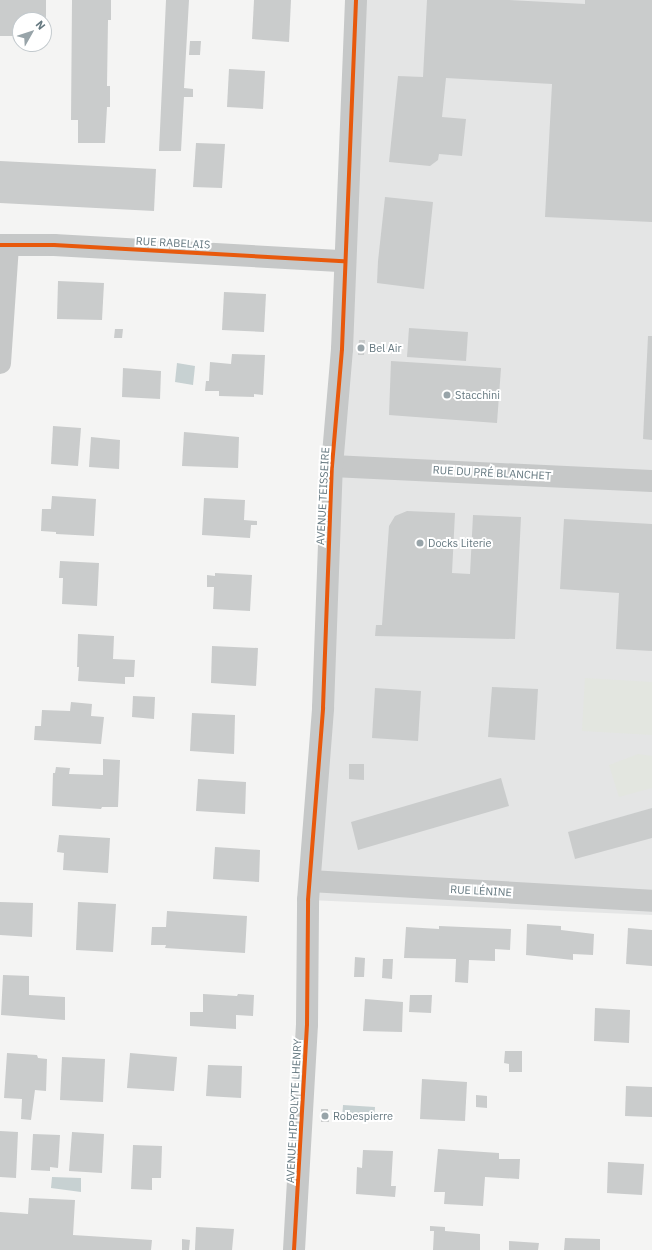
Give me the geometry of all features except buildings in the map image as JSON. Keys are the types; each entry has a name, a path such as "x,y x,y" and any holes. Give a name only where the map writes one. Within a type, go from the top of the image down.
{"street":[{"name":"AVENUE TEISSEIRE","path":"309,891 323,708 332,466 340,382 349,136 356,0"},
{"name":"RUE RABELAIS","path":"4,245 54,245 344,261"},
{"path":"0,363 4,245"},
{"name":"RUE DU PRÉ BLANCHET","path":"332,466 652,481"},
{"name":"RUE LÉNINE","path":"309,891 652,901"},
{"name":"AVENUE HIPPOLYTE LHENRY","path":"294,1250 307,1032 309,891"}],"shaded area":[{"path":"356,0 652,0 652,915 308,900"},
{"path":"177,363 195,366 193,385 175,382"},
{"path":"585,678 652,682 652,735 582,731"},
{"path":"638,754 652,756 652,788 619,797 609,765"},
{"path":"343,1105 375,1107 374,1121 342,1119"},
{"path":"52,1177 81,1178 81,1192 51,1188"}],"cycle path":[{"path":"294,1250 307,1024 308,900 323,708 332,466 342,349 356,0"},
{"path":"0,245 54,245 344,261"}],"place":[{"name":"Bel Air","path":"361,348"},
{"name":"Stacchini","path":"447,395"},
{"name":"Docks Literie","path":"420,543"},
{"name":"Robespierre","path":"325,1116"}]}
